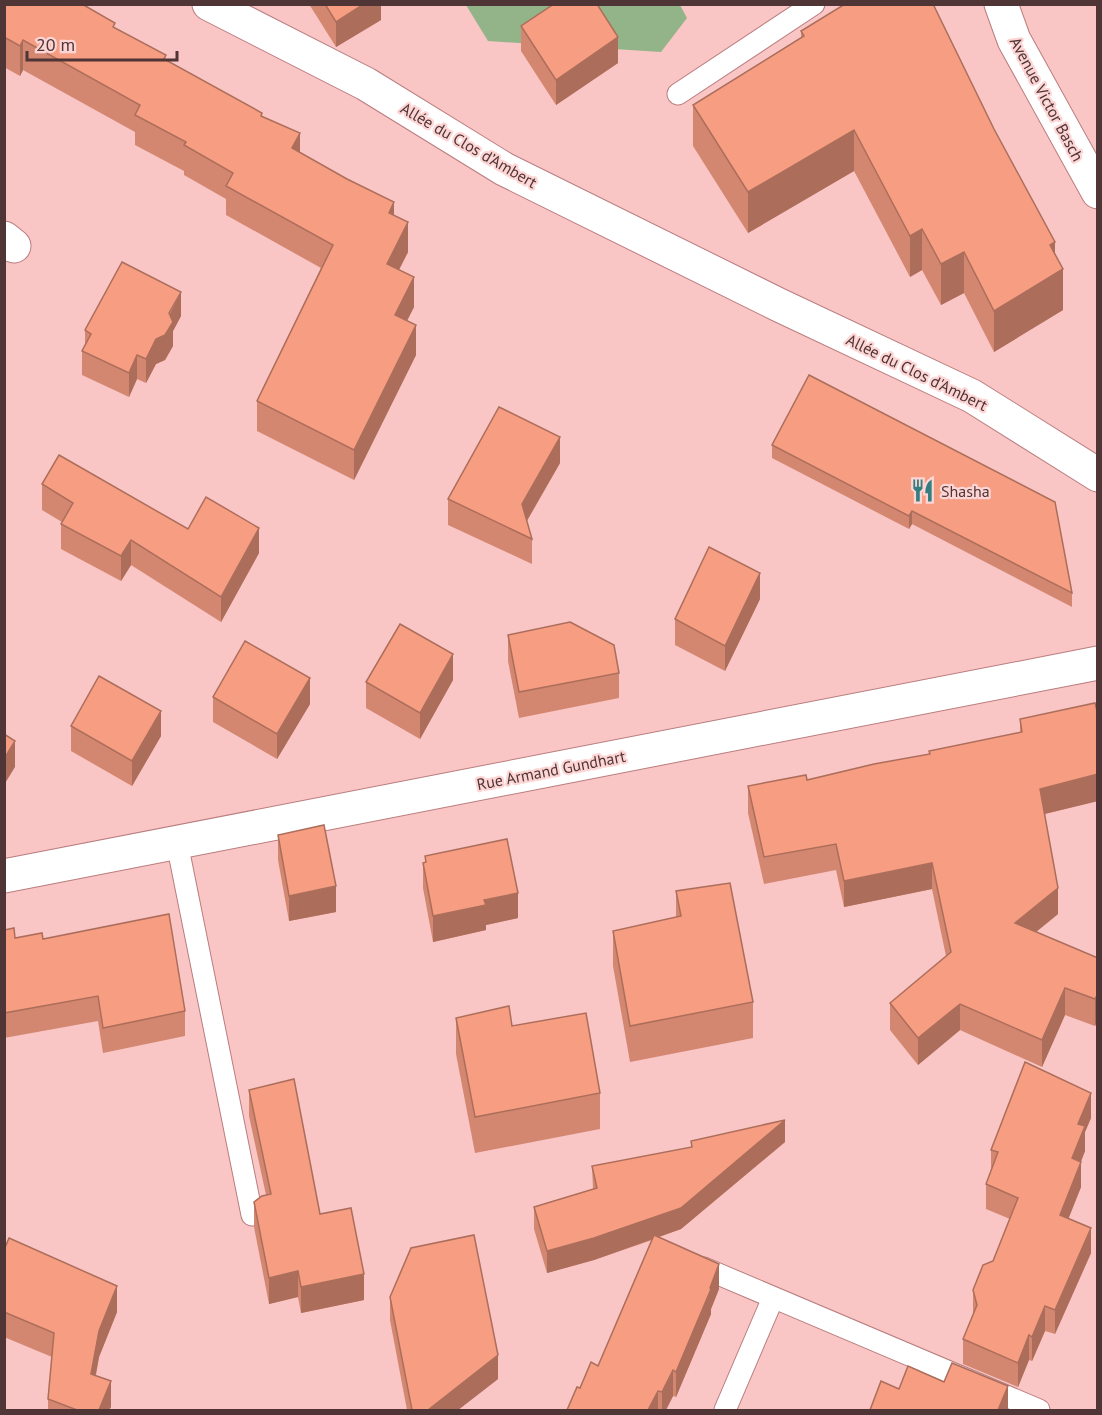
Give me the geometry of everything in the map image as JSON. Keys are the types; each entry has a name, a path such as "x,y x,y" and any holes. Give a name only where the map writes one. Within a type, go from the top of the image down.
{"street":[{"name":"Allée du Clos d’Ambert","path":"209,4 242,13 366,84 504,169 730,281"},
{"name":"Avenue Victor Basch","path":"1001,4 1014,40 1098,192"},
{"name":"Allée du Clos d'Ambert","path":"730,281 972,396 1098,475"},
{"name":"Rue Armand Gundhart","path":"4,876 1098,663"}],"lane":[{"path":"678,94 814,4"},
{"path":"177,843 252,1215"},
{"path":"704,1268 1039,1410"},
{"path":"725,1410 773,1298"}],"green space":[{"path":"466,5 680,5 687,18 661,52 488,41"}],"building":[{"path":"4,4 82,4 115,23 113,27 166,55 164,59 262,113 261,116 300,133 292,148 394,202 389,213 408,222 387,264 414,277 395,315 416,325 354,450 257,401 333,245 226,186 233,173 184,145 186,142 135,115 140,105 23,40 20,46 4,37"},
{"path":"325,4 364,4 336,22"},
{"path":"554,4 597,4 618,37 556,80 521,26"},
{"path":"845,4 933,4 994,129 1055,242 1050,245 1063,269 994,311 964,252 941,264 922,229 910,236 854,130 748,192 693,105 804,36 801,31"},
{"path":"122,262 181,292 169,313 173,322 165,335 156,339 146,359 137,355 129,373 82,351 91,334 85,330"},
{"name":"Shasha","path":"809,375 1055,502 1072,593 912,511 909,516 772,445"},
{"path":"499,407 560,437 522,504 532,539 448,499"},
{"path":"59,455 188,529 206,497 259,528 221,597 131,540 121,556 61,524 73,503 42,484"},
{"path":"709,547 760,573 725,646 675,619"},
{"path":"570,622 614,645 619,673 519,692 508,635"},
{"path":"400,624 453,654 420,713 366,682"},
{"path":"245,641 310,678 277,734 213,697"},
{"path":"99,676 161,711 132,761 71,726"},
{"path":"1095,703 1098,715 1098,774 1040,789 1058,888 1015,923 1098,958 1098,994 1095,999 1065,988 1042,1040 960,1004 918,1038 890,1003 951,952 932,863 844,881 836,844 764,857 748,786 806,775 807,780 1022,732 1020,719"},
{"path":"4,734 15,741 4,759"},
{"path":"324,825 336,886 289,896 278,835"},
{"path":"507,839 518,893 484,900 486,905 433,916 423,863 426,862 425,856"},
{"path":"730,883 753,1002 630,1026 613,931 681,916 676,891"},
{"path":"169,914 185,1011 103,1028 98,996 4,1013 4,930 14,928 15,938 42,933 43,939"},
{"path":"509,1006 512,1026 586,1013 600,1093 475,1117 456,1018"},
{"path":"1025,1062 1091,1093 1078,1124 1085,1126 1072,1158 1081,1162 1060,1215 1091,1228 1055,1310 1045,1306 1032,1337 1029,1335 1018,1363 963,1339 977,1305 973,1290 983,1265 993,1261 1018,1198 986,1184 998,1152 991,1150"},
{"path":"294,1079 320,1214 351,1208 364,1274 301,1287 298,1271 269,1278 254,1202 262,1196 271,1194 249,1090"},
{"path":"785,1120 681,1208 594,1238 547,1251 534,1207 597,1188 592,1166 692,1147 691,1141"},
{"path":"474,1235 498,1355 428,1410 412,1410 390,1297 411,1248"},
{"path":"654,1235 719,1264 711,1289 676,1372 673,1370 662,1392 658,1391 648,1410 567,1410 591,1362 598,1366"},
{"path":"9,1238 117,1286 99,1331 91,1374 111,1381 99,1410 77,1410 48,1399 54,1333 4,1312 4,1250"},
{"path":"952,1363 1008,1386 998,1410 870,1410 881,1381 899,1389 908,1366 944,1382"}],"place":[{"name":"Shasha","path":"923,491"}]}
